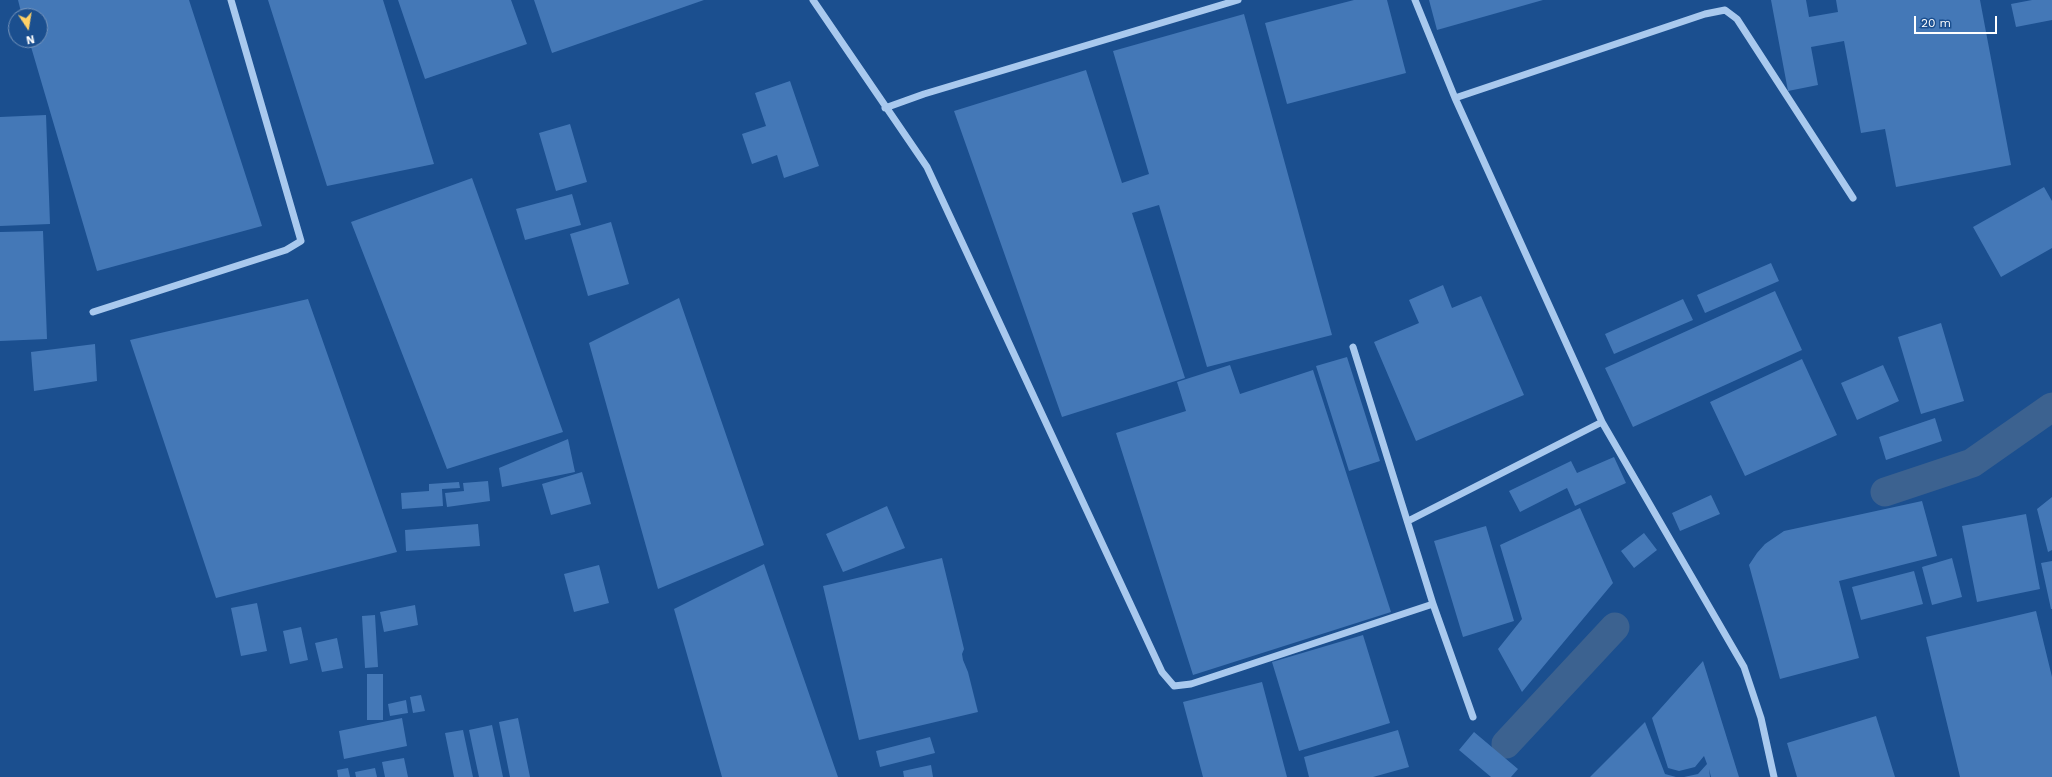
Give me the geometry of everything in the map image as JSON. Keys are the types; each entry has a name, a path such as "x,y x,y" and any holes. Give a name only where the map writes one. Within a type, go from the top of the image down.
{"street":[{"path":"93,312 286,250 301,241 231,0"},
{"path":"813,0 885,108 927,167 1162,672 1174,686 1191,684 1433,604"},
{"path":"885,108 924,94 1238,0"},
{"path":"1415,0 1455,98 1602,422 1744,667 1761,718 1774,777"},
{"path":"1455,98 1705,14 1725,10 1737,19 1853,198"},
{"path":"1353,347 1433,604 1473,717"},
{"path":"1408,521 1602,422"}],"building":[{"path":"18,0 189,0 262,226 97,271 31,48 48,48 48,8 20,8"},
{"path":"268,0 383,0 434,164 327,186"},
{"path":"398,0 511,0 527,44 425,79"},
{"path":"534,0 704,0 552,53"},
{"path":"1354,0 1387,0 1406,73 1287,104 1265,23"},
{"path":"1429,0 1543,0 1437,30"},
{"path":"1771,0 1806,0 1809,17 1838,12 1836,0 1980,0 2011,165 1896,187 1885,129 1861,133 1844,41 1811,47 1818,85 1788,91"},
{"path":"2032,0 2052,0 2052,20 2016,27 2011,4"},
{"path":"1244,14 1332,335 1207,367 1159,205 1132,213 1185,378 1062,417 954,111 1086,70 1122,183 1149,174 1113,51"},
{"path":"790,81 819,166 784,178 777,155 752,164 742,134 766,126 755,93"},
{"path":"46,115 50,224 0,226 0,117"},
{"path":"570,124 587,182 556,191 539,133"},
{"path":"472,178 563,432 447,469 351,222"},
{"path":"2044,187 2052,201 2052,248 2001,277 1973,227"},
{"path":"572,194 581,225 525,240 516,209"},
{"path":"611,222 629,284 588,296 570,234"},
{"path":"43,231 47,339 0,341 0,232"},
{"path":"1771,263 1779,281 1705,313 1697,295"},
{"path":"1443,285 1452,308 1481,296 1524,395 1416,441 1374,342 1419,323 1409,300"},
{"path":"1775,291 1802,350 1633,427 1605,368"},
{"path":"679,298 764,545 658,589 589,343"},
{"path":"308,299 397,552 216,598 130,340"},
{"path":"1683,299 1693,320 1614,354 1605,334"},
{"path":"1941,323 1964,401 1921,414 1898,337"},
{"path":"95,344 97,381 34,391 31,352"},
{"path":"1347,357 1380,461 1349,471 1316,366"},
{"path":"1802,359 1837,435 1745,476 1710,402"},
{"path":"1230,365 1240,394 1313,370 1391,612 1193,675 1116,433 1186,411 1177,382"},
{"path":"1883,365 1899,401 1857,420 1841,383"},
{"path":"1935,418 1942,441 1886,460 1879,437"},
{"path":"568,439 575,472 502,487 499,468"},
{"path":"1614,457 1626,483 1575,506 1567,488 1520,512 1509,491 1571,461 1577,473"},
{"path":"582,472 591,504 551,515 542,484"},
{"path":"488,481 490,501 447,507 445,493 464,491 463,483"},
{"path":"459,482 460,488 442,489 443,506 402,509 401,493 429,491 429,484"},
{"path":"1711,495 1720,514 1680,531 1672,513"},
{"path":"2052,497 2052,550 2048,552 2037,509"},
{"path":"1922,501 1937,556 1839,581 1859,658 1780,679 1749,565 1757,553 1765,544 1784,531"},
{"path":"887,506 905,548 843,572 826,534"},
{"path":"1580,508 1613,583 1522,692 1498,649 1522,619 1500,545"},
{"path":"2026,514 2040,589 1977,602 1962,526"},
{"path":"478,524 480,546 406,551 405,530"},
{"path":"1486,526 1514,621 1463,637 1434,541"},
{"path":"1644,533 1657,550 1634,568 1621,551"},
{"path":"942,558 964,649 962,654 963,660 968,672 978,712 859,740 823,586"},
{"path":"1952,558 1962,597 1932,605 1922,567"},
{"path":"2052,561 2052,609 2051,609 2041,563"},
{"path":"764,564 838,777 722,777 674,609"},
{"path":"599,565 609,603 574,612 564,574"},
{"path":"1914,571 1923,604 1861,620 1852,587"},
{"path":"257,603 267,651 241,656 231,608"},
{"path":"415,605 418,625 384,632 380,612"},
{"path":"2036,611 2052,677 2052,777 1960,777 1926,637"},
{"path":"375,615 378,667 365,668 362,616"},
{"path":"301,627 308,660 290,664 283,631"},
{"path":"1363,635 1390,723 1299,751 1272,662"},
{"path":"337,638 343,668 322,672 315,643"},
{"path":"1703,661 1739,777 1711,777 1709,769 1710,777 1684,777 1698,774 1707,764 1704,756 1695,767 1679,771 1668,768 1652,718"},
{"path":"367,674 383,674 383,720 367,720"},
{"path":"1262,682 1287,777 1203,777 1183,702"},
{"path":"421,695 425,711 413,713 410,697"},
{"path":"406,700 408,713 390,716 388,704"},
{"path":"1876,716 1895,777 1797,777 1787,743"},
{"path":"402,718 407,746 344,759 339,731"},
{"path":"518,718 530,777 510,777 499,722"},
{"path":"1645,722 1665,774 1676,777 1590,777"},
{"path":"492,725 503,777 479,777 469,730"},
{"path":"463,730 473,777 454,777 445,733"},
{"path":"1398,730 1409,767 1373,777 1309,777 1304,757"},
{"path":"1474,732 1518,769 1511,777 1491,777 1459,750"},
{"path":"930,737 935,753 880,767 876,751"},
{"path":"404,758 408,777 385,777 382,762"},
{"path":"931,765 933,777 904,777 903,771"},
{"path":"348,768 350,777 338,777 337,770"},
{"path":"375,768 377,777 356,777 355,772"}],"waterway":[{"path":"1885,492 1972,463 2052,407"},
{"path":"1506,744 1615,627"}]}
